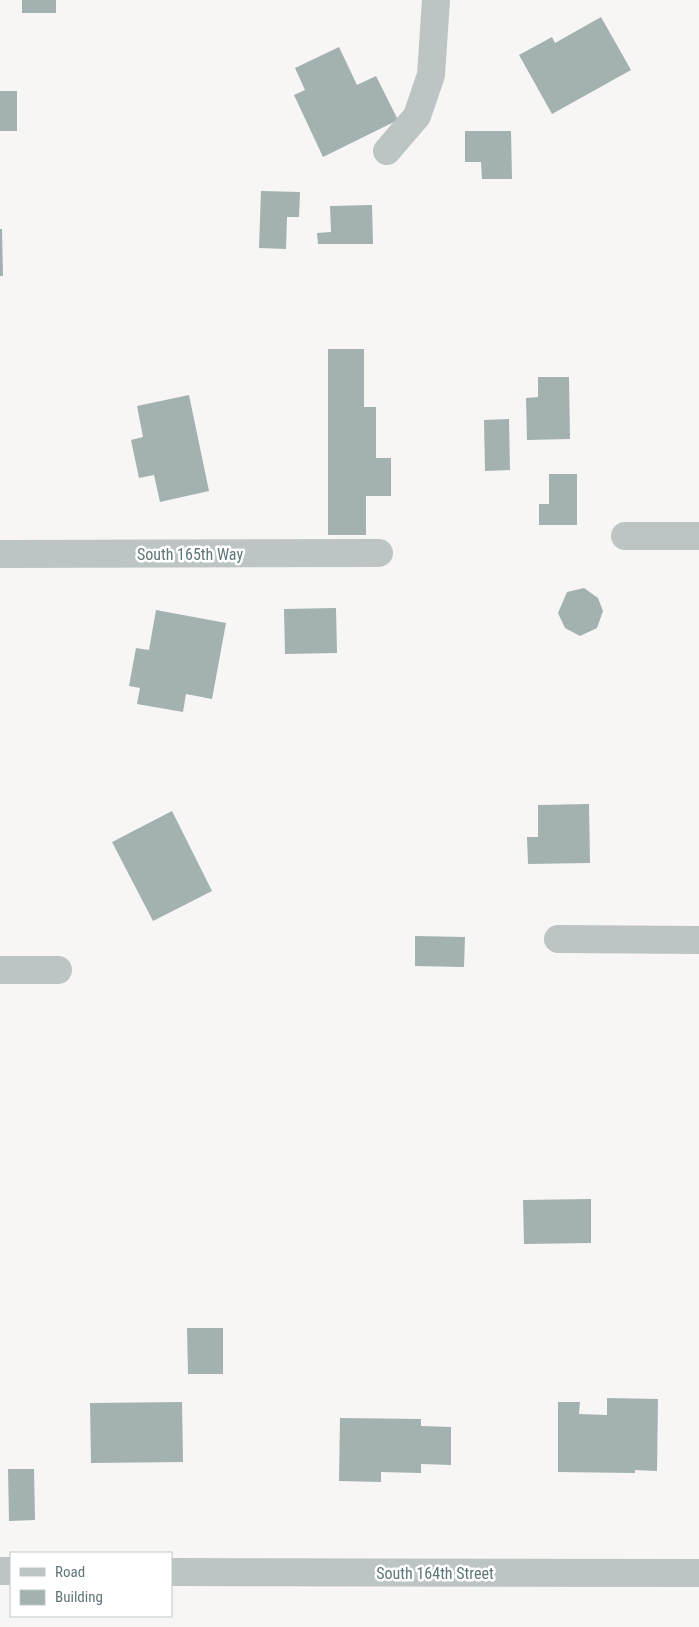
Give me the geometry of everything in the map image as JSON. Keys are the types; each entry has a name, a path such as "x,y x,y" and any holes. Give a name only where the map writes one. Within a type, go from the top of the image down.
{"street":[{"path":"387,151 417,116 431,75 436,0"},
{"path":"625,536 699,536"},
{"name":"South 165th Way","path":"0,554 379,553"},
{"path":"558,939 699,940"},
{"path":"0,970 58,970"},
{"name":"South 164th Street","path":"172,1572 699,1573"}],"building":[{"path":"22,0 56,0 56,13 22,13"},
{"path":"601,17 631,70 552,114 519,55 552,37 555,43"},
{"path":"339,47 357,85 376,76 398,120 323,157 294,95 305,90 295,68"},
{"path":"0,91 17,91 17,131 0,131"},
{"path":"465,131 511,131 512,179 482,179 481,162 465,162"},
{"path":"261,191 300,192 299,217 287,217 286,249 259,248"},
{"path":"372,205 373,244 318,244 317,233 331,232 330,206"},
{"path":"0,229 2,229 3,276 0,276"},
{"path":"328,349 364,349 364,407 376,407 376,458 391,458 391,496 366,496 366,535 328,535"},
{"path":"538,377 569,377 570,439 527,440 526,398 538,397"},
{"path":"189,395 209,491 160,502 154,475 139,478 131,440 143,437 137,406"},
{"path":"509,419 510,470 485,471 484,420"},
{"path":"549,474 577,474 577,525 539,525 539,504 549,504"},
{"path":"584,588 598,598 603,611 597,628 580,636 565,628 558,613 567,592"},
{"path":"336,608 337,653 285,654 284,609"},
{"path":"156,610 226,623 212,699 186,694 183,712 137,704 140,688 129,686 136,648 149,650"},
{"path":"589,804 590,863 528,864 527,837 538,837 538,805"},
{"path":"172,811 212,891 153,921 112,842"},
{"path":"415,936 465,937 464,967 415,966"},
{"path":"591,1199 591,1243 524,1244 523,1200"},
{"path":"187,1328 223,1328 223,1374 188,1374"},
{"path":"607,1398 658,1399 657,1471 635,1470 635,1473 558,1472 558,1402 580,1402 579,1414 607,1415"},
{"path":"182,1402 183,1462 91,1463 90,1403"},
{"path":"340,1418 421,1419 421,1426 451,1427 451,1465 421,1464 421,1473 381,1472 381,1482 339,1481"},
{"path":"8,1469 34,1469 35,1520 9,1521"}]}
